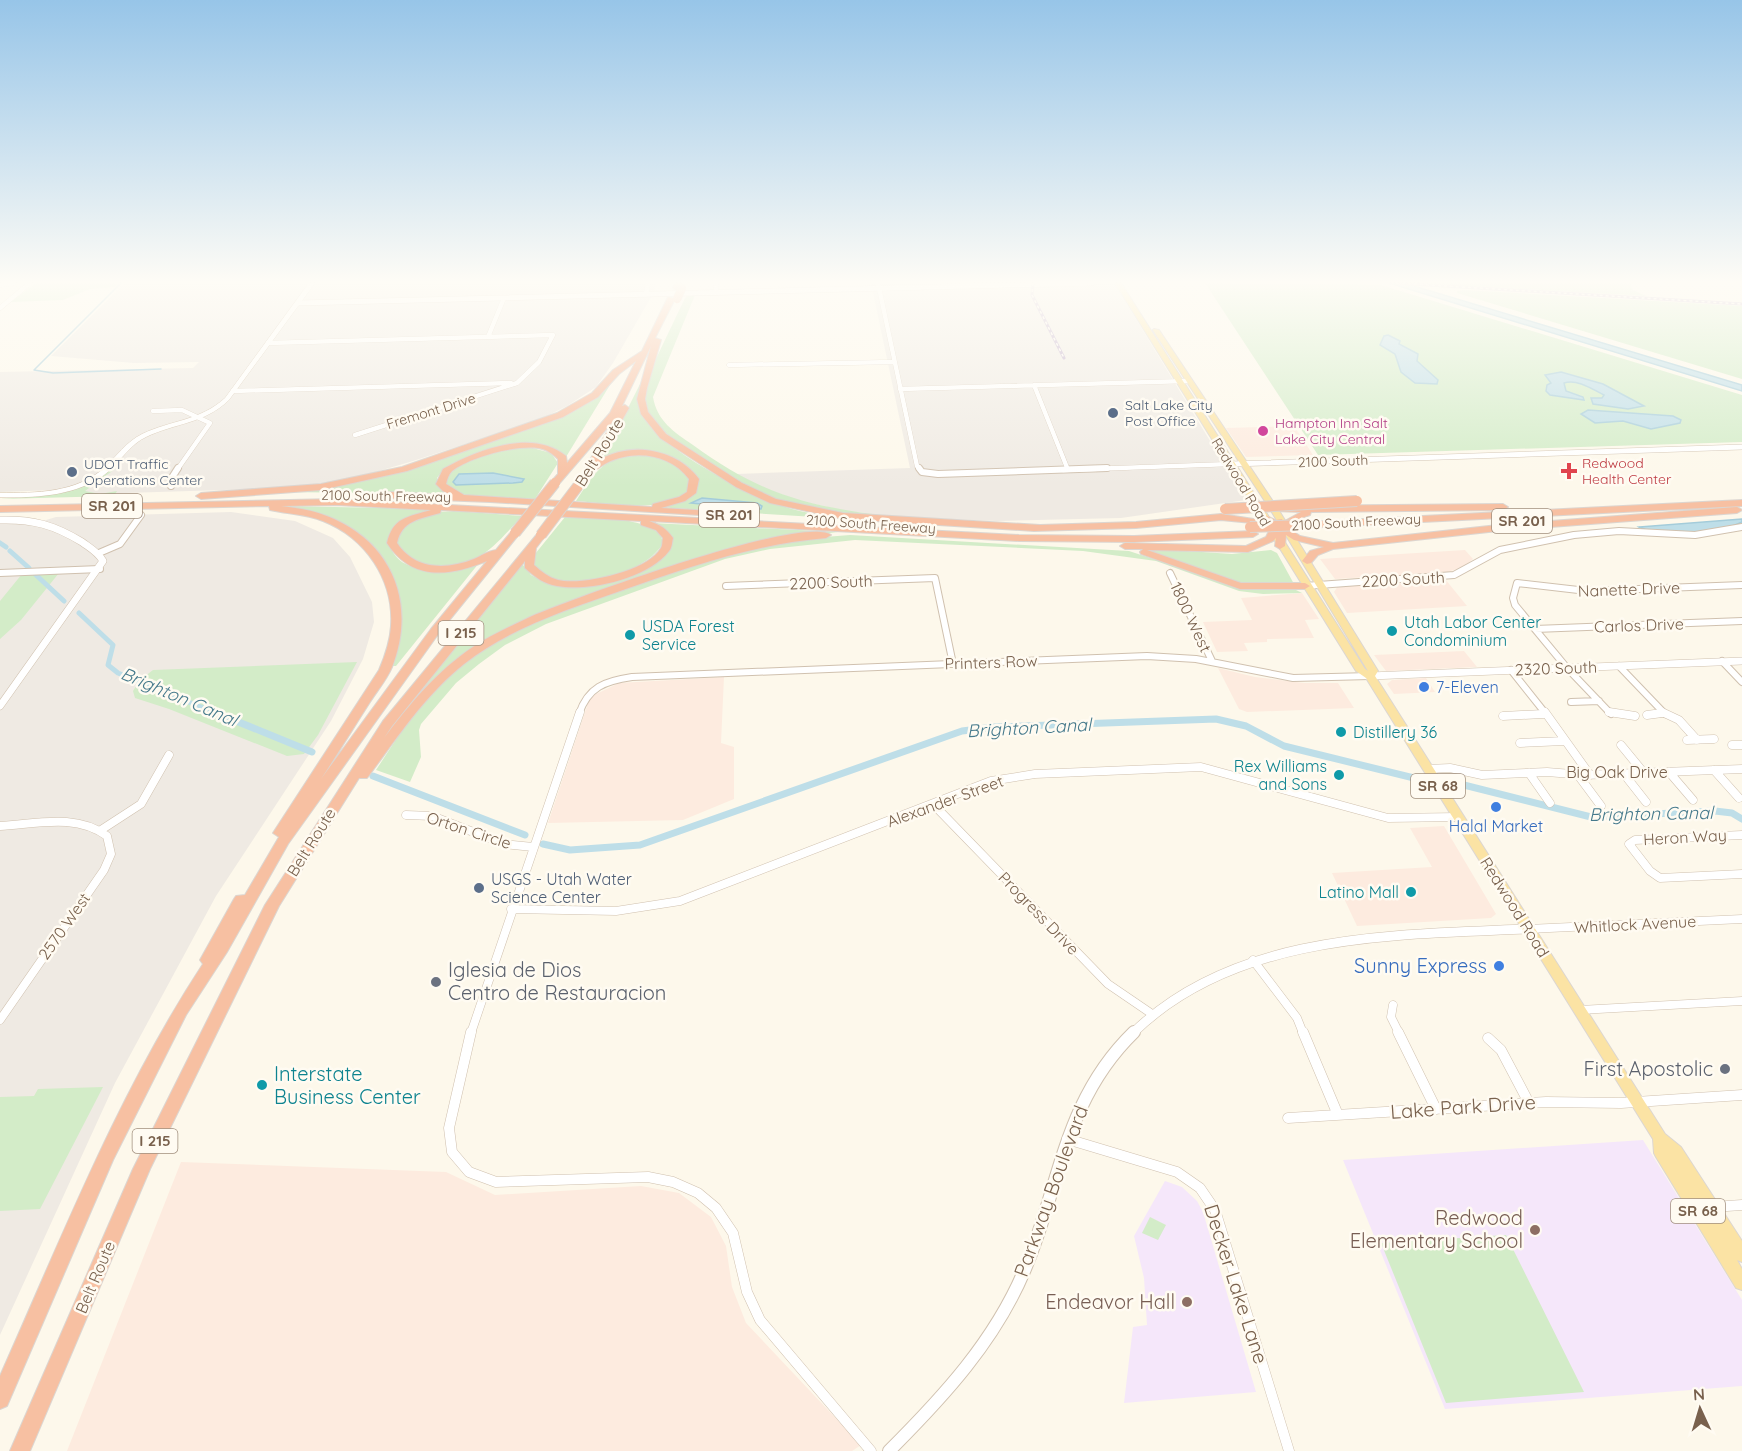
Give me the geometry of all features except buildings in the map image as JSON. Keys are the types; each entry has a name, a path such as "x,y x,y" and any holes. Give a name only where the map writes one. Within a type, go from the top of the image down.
{"highway":[{"name":"Belt Route","path":"0,1399 105,1160 180,1012 222,948 282,843 428,640 562,474 614,414 646,351"},
{"path":"166,498 321,487 404,469 560,416 595,395 616,372 646,351"},
{"name":"Belt Route","path":"20,1451 141,1169 267,915 387,724 580,484 615,427 652,351"},
{"path":"654,351 641,399 644,412 663,436 729,479 773,501 810,511 843,516 1040,528"},
{"path":"490,499 452,493 441,484 441,478 446,471 472,458 518,446 537,447 558,452 563,458 562,474"},
{"path":"561,503 660,506 687,496 695,484 692,473 682,463 667,457 646,454 624,455 606,460 597,465 580,484"},
{"name":"2100 South Freeway","path":"0,503 360,495 490,499 898,526 1067,533 1251,531"},
{"path":"936,522 1080,524 1251,506 1357,501 1525,507"},
{"name":"2100 South Freeway","path":"0,509 337,502 977,537 1134,539 1663,507 1740,508"},
{"path":"180,1012 217,940 283,828 375,690 395,649 398,626 395,593 366,543 330,520 296,511 224,503"},
{"path":"898,526 1040,528 1131,525 1247,512 1255,504"},
{"path":"977,537 1102,546 1239,550 1258,546 1277,526 1302,514 1335,510 1663,507"},
{"path":"469,508 430,512 408,520 395,530 392,536 396,551 412,564 436,569 451,569 478,563 512,537"},
{"path":"1307,561 1318,551 1359,544 1498,528 1740,508"},
{"name":"2100 South Freeway","path":"1305,528 1740,508"},
{"path":"1277,526 1335,510"},
{"path":"538,539 528,561 538,576 556,583 580,585 627,574 662,554 668,544 668,538 659,528 612,516"},
{"path":"1209,518 1240,518 1277,526 1322,545 1359,544"},
{"path":"1277,526 1296,545"},
{"path":"1277,526 1280,546"},
{"path":"311,842 422,698 438,681 487,643 526,623 671,569 759,543 829,535 931,534"},
{"path":"1102,546 1156,555 1245,586 1305,586"}],"main road":[{"path":"0,495 42,494 73,487 102,473 135,440 199,417 220,406 262,351"},
{"name":"Redwood Road","path":"1160,351 1255,504 1277,526"},
{"name":"Redwood Road","path":"1169,351 1244,464 1277,526"},
{"name":"Redwood Road","path":"1296,545 1373,671 1370,676"},
{"name":"Redwood Road","path":"1280,546 1361,671 1370,676 1660,1138 1676,1152 1742,1254"},
{"name":"Redwood Road","path":"1660,1138 1661,1153 1742,1283"}],"street":[{"name":"Fremont Drive","path":"354,435 517,383 530,373 545,351"},
{"path":"892,351 900,389 1188,381"},
{"path":"729,365 894,362"},
{"path":"233,391 517,383"},
{"path":"1034,385 1068,470"},
{"name":"2100 South","path":"900,389 917,466 925,474 1742,447"},
{"path":"153,411 182,411 199,417 210,425 171,479 171,486"},
{"path":"99,553 120,544 141,515"},
{"path":"0,520 32,520 50,523 99,553 104,561 0,706"},
{"name":"2200 South","path":"1305,586 1454,576 1468,571 1484,558 1500,550 1604,532 1633,531 1702,537 1742,527"},
{"path":"0,573 100,569"},
{"name":"1800 West","path":"1170,573 1212,661"},
{"name":"2200 South","path":"726,586 935,578 953,664"},
{"name":"Nanette Drive","path":"1535,629 1515,605 1513,598 1517,583 1587,591 1742,585"},
{"name":"Carlos Drive","path":"1535,629 1742,621"},
{"path":"1535,629 1567,668 1614,715 1635,716"},
{"name":"Printers Row","path":"533,847 580,705 593,689 611,680 640,676 1155,656 1212,661 1293,678 1370,676"},
{"name":"2320 South","path":"1370,676 1742,661"},
{"path":"1722,662 1742,682"},
{"path":"1619,666 1662,713 1679,720 1698,740"},
{"path":"1511,670 1536,698 1544,714 1590,775"},
{"path":"1570,702 1599,701"},
{"path":"1647,715 1662,713"},
{"path":"1503,716 1544,714"},
{"path":"1687,740 1714,739"},
{"path":"1520,743 1564,741"},
{"path":"1621,745 1644,773"},
{"path":"1732,746 1742,745"},
{"path":"0,826 69,823 88,825 101,830 141,804 169,754"},
{"name":"Alexander Street","path":"511,909 616,911 680,901 991,781 1025,774 1191,767 1229,774 1388,818 1458,817"},
{"name":"Big Oak Drive","path":"1428,769 1466,771 1478,775 1553,772 1590,775 1742,768"},
{"path":"1714,770 1739,798"},
{"path":"1669,772 1693,800"},
{"path":"1529,773 1550,802"},
{"path":"1624,774 1646,802"},
{"path":"1578,775 1601,807"},
{"name":"Progress Drive","path":"933,804 1101,977 1129,1000 1152,1014"},
{"name":"Orton Circle","path":"406,815 432,816 504,844 533,847"},
{"name":"2570 West","path":"0,1020 107,864 111,844 101,830"},
{"name":"Heron Way","path":"1742,835 1635,840 1629,844 1657,877 1742,874"},
{"path":"533,847 473,1025 452,1109 449,1143 458,1161 469,1172 496,1182 637,1176 673,1182 698,1193 716,1208 733,1233 747,1292 760,1320 871,1451"},
{"name":"Whitlock Avenue","path":"1528,929 1742,919"},
{"name":"Parkway Boulevard","path":"889,1451 952,1386 1008,1305 1026,1268 1066,1139 1077,1111 1103,1068 1152,1014 1197,984 1253,960 1292,949 1341,940 1528,929"},
{"path":"1253,960 1297,1018 1338,1115"},
{"path":"1580,1010 1742,1001"},
{"path":"1393,1005 1391,1017 1436,1109"},
{"path":"1488,1038 1501,1050 1529,1104"},
{"name":"Lake Park Drive","path":"1288,1118 1742,1095"},
{"name":"Decker Lake Lane","path":"1066,1139 1177,1172 1191,1179 1208,1196 1224,1239 1289,1451"},
{"path":"1712,1207 1742,1205"}],"shaded area":[{"path":"56,351 620,351 596,387 567,406 539,420 355,478 289,488 59,495 55,490 0,492 0,372 193,368 199,362 134,363 51,356"},
{"path":"885,351 1155,351 1246,500 1121,518 997,521 902,517 846,511 800,501 755,485 736,474 910,468"},
{"path":"1294,426 1313,455 1246,457 1226,428"},
{"path":"231,512 295,521 333,538 350,557 372,602 374,622 363,659 331,721 216,896 115,1083 0,1335 0,524 33,524 56,517"},
{"path":"1465,550 1473,559 1464,567 1441,574 1467,606 1347,613 1334,592 1338,586 1407,582 1401,575 1335,579 1320,559"},
{"path":"1302,593 1319,619 1305,620 1314,638 1267,639 1267,642 1244,643 1248,651 1217,652 1203,622 1252,620 1241,598"},
{"path":"1464,651 1477,667 1386,671 1374,655"},
{"path":"1218,668 1255,677 1304,683 1338,683 1354,708 1247,712 1239,709"},
{"path":"724,677 721,743 734,747 734,799 683,820 548,823 590,697 619,683"},
{"name":"7-Eleven","path":"1426,678 1435,692 1394,694 1387,684 1392,680"},
{"path":"1444,826 1496,914 1491,918 1357,926 1332,873 1432,867 1410,828"},
{"name":"Redwood Elementary School","path":"1643,1140 1742,1300 1742,1386 1445,1409 1343,1160"},
{"path":"181,1162 446,1172 495,1195 641,1186 679,1193 711,1217 726,1246 732,1287 746,1323 861,1445 852,1451 67,1451"},
{"name":"Endeavor Hall","path":"1165,1181 1182,1187 1197,1201 1203,1212 1256,1392 1124,1403 1133,1327 1147,1325 1144,1278 1134,1236"}],"green space":[{"path":"660,351 672,351 653,397 658,413 679,435 717,462 763,487 786,496 834,508 890,516 832,512 793,505 756,493 729,478 674,441 654,422 643,403 653,365"},
{"path":"1249,351 1597,351 1742,395 1742,442 1318,455"},
{"path":"1648,351 1742,351 1742,379"},
{"path":"613,380 566,457 544,448 526,445 475,454 453,465 437,478 438,486 446,494 284,492 386,474 549,421"},
{"path":"641,382 639,401 642,413 651,427 686,456 732,483 776,503 799,511 847,519 656,507 682,500 697,479 689,467 667,455 641,454 602,460"},
{"path":"529,447 551,453 558,463 535,499 465,495 447,489 443,477 462,464 494,452"},
{"path":"651,455 672,460 691,479 689,491 678,498 650,505 635,506 576,501 591,479 605,465 623,458"},
{"path":"112,468 115,469 85,491 100,494 117,491 114,496 0,499 40,496 94,480"},
{"path":"279,507 438,509 413,516 390,545 396,556 405,563 428,569 479,563 396,666 393,666 401,626 400,606 389,568 379,552 346,526 322,517"},
{"path":"439,512 522,516 487,551 464,563 434,566 414,564 395,542 405,524"},
{"path":"565,517 605,518 637,523 650,527 659,534 663,543 646,561 619,574 589,582 560,582 536,573 531,559"},
{"path":"651,523 838,532 762,541 726,550 497,634 411,706 407,706 522,565 531,575 544,582 576,586 642,568 670,542"},
{"path":"850,535 1129,551 1245,589 1294,589 1302,593 1263,594 1239,591 1156,561 1083,551 855,540 770,549 725,559 546,624 505,645 456,683 421,724 419,730 421,757 410,782 376,770 422,700 473,654 527,623 711,557 799,539"},
{"path":"1142,548 1232,554 1271,550 1277,553 1294,584 1239,584"},
{"path":"59,573 21,620 0,639 0,601 22,574"},
{"path":"357,662 318,735 304,754 287,756 169,709 135,698 133,691 140,680 153,670"},
{"path":"103,1087 40,1209 0,1211 0,1097 34,1096 38,1089"},
{"path":"1150,1217 1166,1225 1158,1240 1142,1233"},
{"path":"1506,1235 1584,1392 1446,1403 1381,1243"}],"water":[{"path":"1390,351 1412,351 1418,354 1417,361 1438,380 1437,384 1415,383 1401,372 1395,354"},
{"path":"1610,351 1628,351 1742,385 1742,391"},
{"path":"1561,372 1603,384 1644,406 1628,409 1593,404 1591,398 1602,398 1604,395 1574,382 1564,383 1566,391 1583,397 1584,400 1550,395 1546,391 1547,385 1551,383 1545,375"},
{"path":"1588,410 1673,416 1681,420 1680,423 1651,429 1623,421 1595,423 1581,414"},
{"path":"493,473 524,479 522,482 513,483 456,485 453,482 459,474"},
{"path":"702,498 757,503 762,506 761,509 752,509 691,503"},
{"path":"1742,519 1742,522 1719,530 1690,534 1662,533 1639,527"}],"waterway":[{"path":"53,351 34,370 53,373 161,369"},
{"name":"Brighton Canal","path":"0,543 6,547"},
{"name":"Brighton Canal","path":"10,551 29,568"},
{"name":"Brighton Canal","path":"36,575 64,601"},
{"name":"Brighton Canal","path":"79,613 113,645 108,665 118,673 218,714"},
{"name":"Brighton Canal","path":"214,712 312,752"},
{"name":"Brighton Canal","path":"543,844 570,850 640,845 962,731 994,727 1216,719 1246,726 1284,746 1418,779"},
{"name":"Brighton Canal","path":"373,776 525,835"},
{"name":"Brighton Canal","path":"1456,783 1591,817 1715,811 1732,813 1742,819"}],"railway":[{"path":"1060,351 1064,358"}],"place":[{"name":"Salt Lake City Post Office","path":"1113,413"},
{"name":"Hampton Inn Salt Lake City Central","path":"1263,431"},
{"name":"Redwood Health Center","path":"1569,471"},
{"name":"UDOT Traffic Operations Center","path":"72,472"},
{"name":"Utah Labor Center Condominium","path":"1392,631"},
{"name":"USDA Forest Service","path":"630,635"},
{"name":"7-Eleven","path":"1424,687"},
{"name":"Distillery 36","path":"1341,732"},
{"name":"Rex Williams and Sons","path":"1339,775"},
{"name":"Halal Market","path":"1496,807"},
{"name":"USGS - Utah Water Science Center","path":"479,888"},
{"name":"Latino Mall","path":"1411,892"},
{"name":"Sunny Express","path":"1499,966"},
{"name":"Iglesia de Dios Centro de Restauracion","path":"436,982"},
{"name":"First Apostolic","path":"1725,1069"},
{"name":"Interstate Business Center","path":"262,1085"},
{"name":"Redwood Elementary School","path":"1535,1230"},
{"name":"Endeavor Hall","path":"1187,1302"}]}
